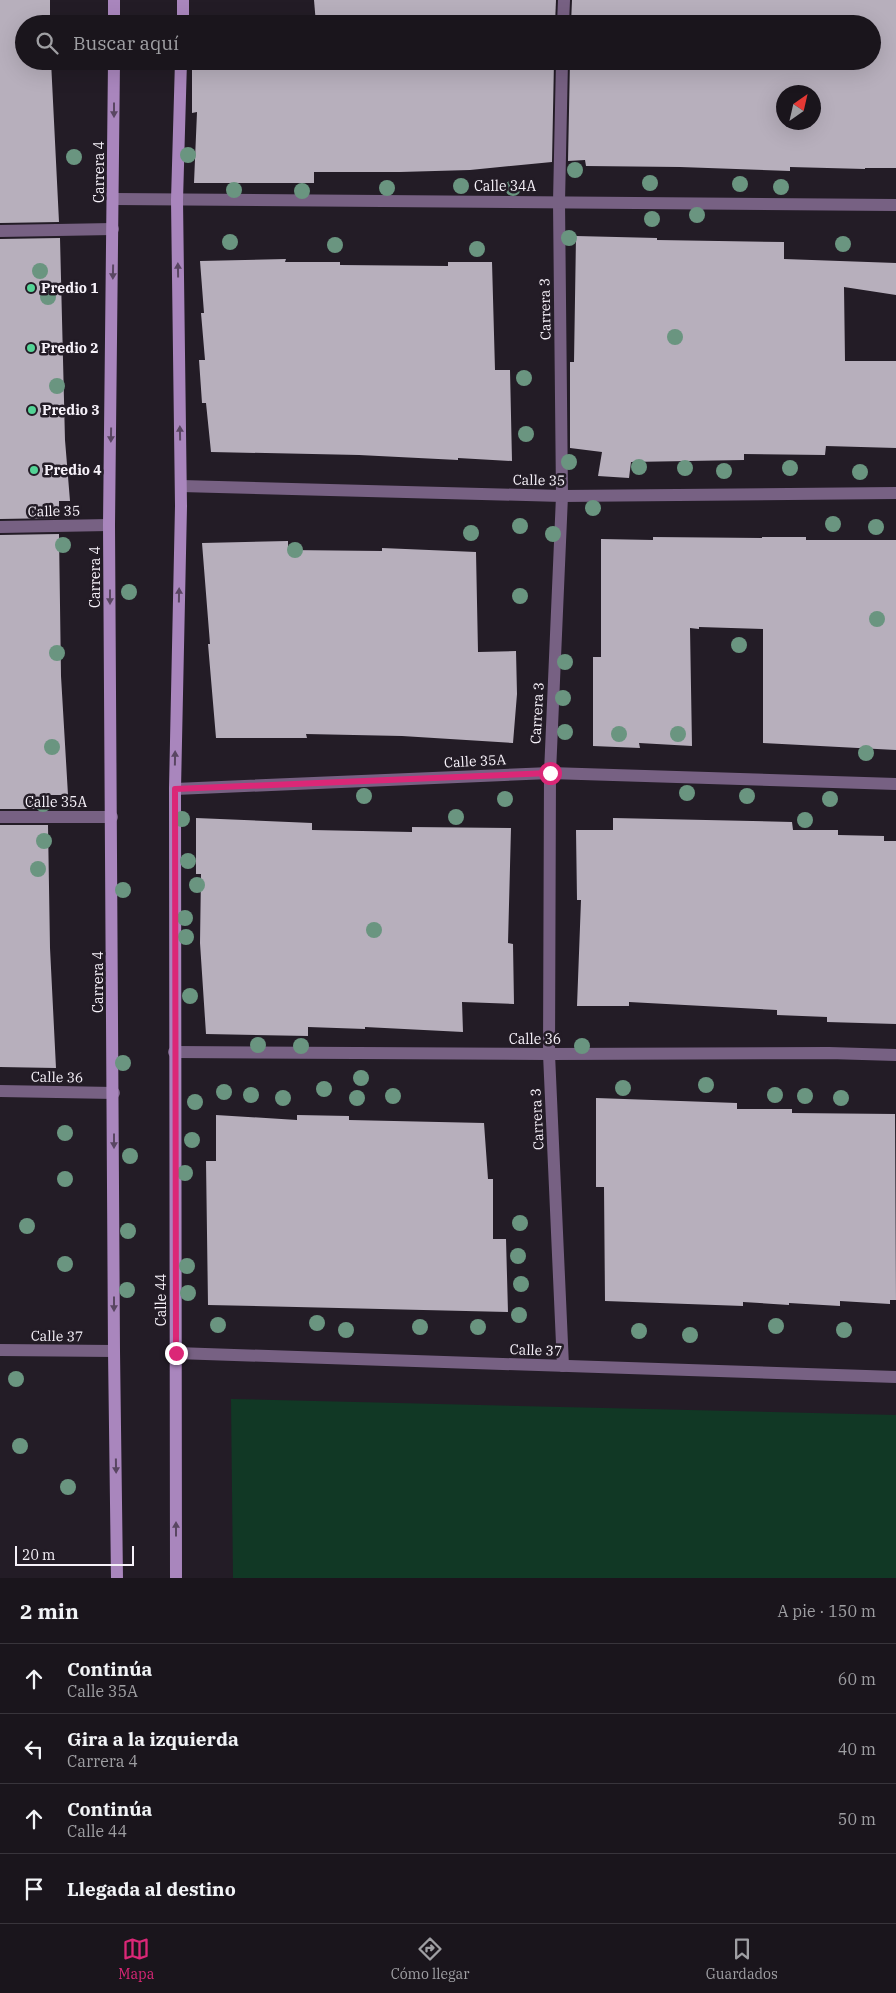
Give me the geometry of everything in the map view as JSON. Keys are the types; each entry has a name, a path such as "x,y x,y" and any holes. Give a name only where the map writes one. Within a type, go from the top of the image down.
{"main road":[{"path":"114,0 114,15"},
{"path":"183,0 183,15"},
{"name":"Carrera 4","path":"114,70 109,525 114,1093"},
{"path":"174,1052 175,789 181,486 177,200 182,70"},
{"name":"Calle 44","path":"174,1052 176,1578"},
{"path":"114,1093 114,1352 118,1578"}],"street":[{"path":"563,15 564,0"},
{"name":"Carrera 3","path":"562,70 559,202 562,496 550,773 549,1054 563,1366"},
{"name":"Calle 34A","path":"114,198 896,206"},
{"path":"0,231 113,229"},
{"name":"Calle 35","path":"181,486 562,496 896,493"},
{"name":"Calle 35","path":"0,527 109,525"},
{"name":"Calle 35A","path":"175,789 550,773 896,784"},
{"name":"Calle 35A","path":"0,817 112,817"},
{"name":"Calle 36","path":"174,1052 829,1053 896,1055"},
{"name":"Calle 36","path":"0,1090 114,1093"},
{"name":"Calle 37","path":"0,1350 114,1352"},
{"name":"Calle 37","path":"176,1353 896,1377"}],"green space":[{"path":"231,1399 896,1415 896,1578 233,1578"}],"building":[{"path":"0,0 50,0 50,15 15,15 15,70 51,70 59,222 0,223"},
{"path":"314,0 556,0 555,15 315,15"},
{"path":"572,0 896,0 896,168 790,167 790,171 586,166 585,160 568,161 570,70 881,70 881,15 571,15"},
{"path":"192,70 554,70 552,162 470,170 314,172 314,183 194,183 197,112 192,113"},
{"path":"576,236 657,238 657,240 784,242 784,259 896,263 896,295 844,287 845,361 896,361 896,448 826,446 825,455 744,454 744,460 631,462 629,478 598,476 602,452 570,448 570,362 574,362"},
{"path":"60,238 65,440 70,501 59,501 59,518 0,519 0,239"},
{"path":"286,259 285,262 340,262 340,265 448,266 448,262 492,262 495,370 510,370 512,461 211,452 206,403 202,403 199,360 205,360 201,313 204,313 200,261"},
{"path":"59,534 61,676 68,795 48,795 48,809 0,809 0,535"},
{"path":"653,537 806,537 806,540 896,540 896,750 763,743 763,629 699,627 699,629 690,628 692,746 639,743 640,748 593,746 593,657 601,657 601,539 653,540"},
{"path":"288,541 288,550 382,551 382,548 476,552 478,652 516,651 517,694 513,743 402,736 306,734 307,738 216,738 202,543"},
{"path":"196,818 312,823 312,830 412,832 412,827 511,828 508,943 513,944 514,1004 462,1002 463,1032 365,1027 365,1029 308,1027 308,1036 206,1034 200,943 201,874 196,874"},
{"path":"613,818 792,822 793,830 838,830 838,835 884,836 884,841 896,841 896,1024 827,1022 827,1017 777,1015 777,1010 629,1002 629,1006 577,1006 581,900 577,900 576,830 613,830"},
{"path":"0,825 48,825 50,948 56,1068 0,1067"},
{"path":"596,1098 737,1103 737,1109 792,1109 792,1113 895,1114 896,1300 890,1300 890,1304 840,1301 840,1306 743,1302 743,1306 605,1301 604,1187 596,1187"},
{"path":"216,1115 297,1120 297,1115 349,1116 349,1120 484,1123 488,1179 493,1179 493,1239 506,1239 508,1312 208,1305 206,1161 216,1161"}],"place":[{"name":"Predio 1","path":"31,288"},
{"name":"Predio 2","path":"31,348"},
{"name":"Predio 3","path":"32,410"},
{"name":"Predio 4","path":"34,470"}],"route":[{"path":"176,1353 175,789 550,773"}]}
